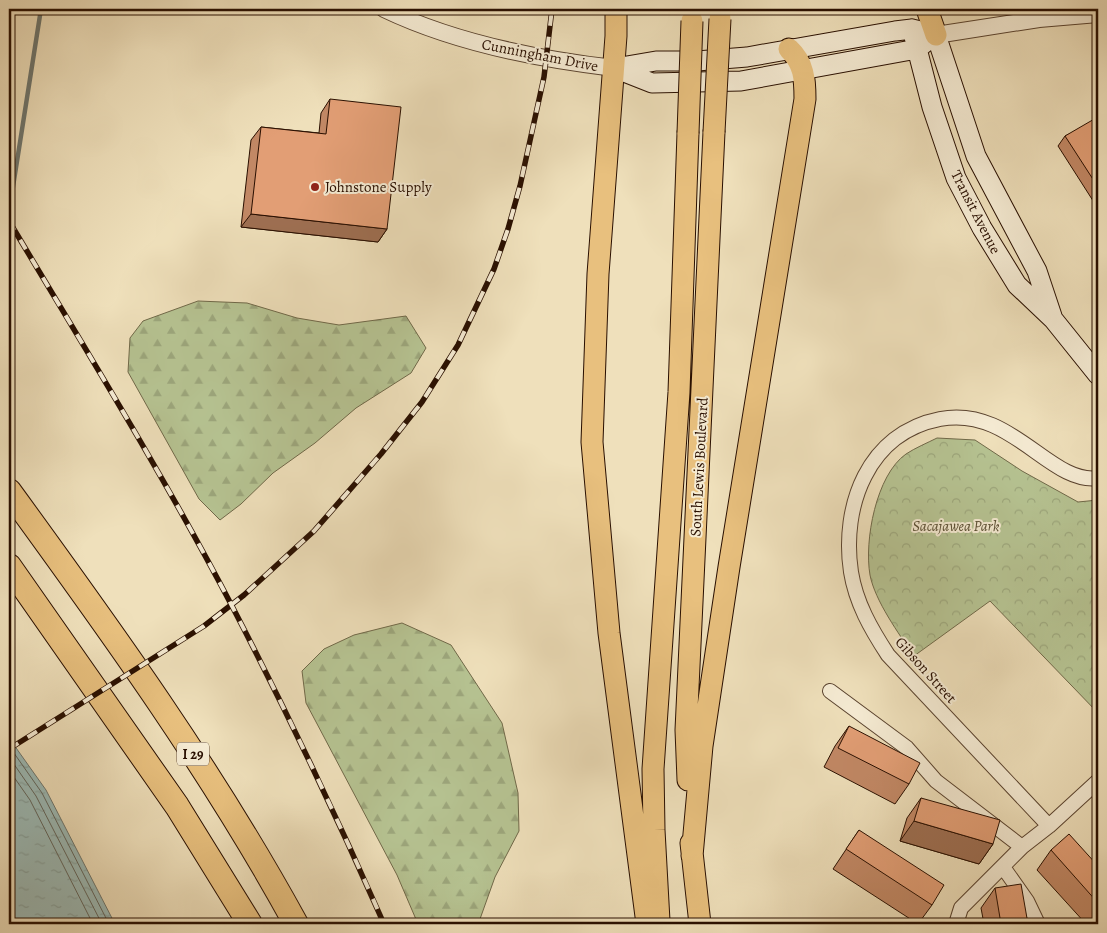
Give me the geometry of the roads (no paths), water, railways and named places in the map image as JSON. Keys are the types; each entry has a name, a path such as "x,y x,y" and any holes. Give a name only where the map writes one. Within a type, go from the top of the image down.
{"highway":[{"name":"I 29","path":"9,490 81,590 219,792 296,924"},
{"path":"9,566 177,806 250,924"}],"main road":[{"path":"616,9 614,68 598,274 592,442 609,633 647,924"},
{"path":"927,9 936,35"},
{"name":"South Lewis Boulevard","path":"700,924 692,856 686,730 721,14"},
{"name":"South Lewis Boulevard","path":"659,924 653,769 679,392 692,15"},
{"path":"912,30 936,35"},
{"name":"Cunningham Drive","path":"614,68 656,61 697,62 748,57 912,30"},
{"name":"Transit Avenue","path":"912,30 932,107 956,178 982,228 1017,285 1053,320 1098,375"},
{"path":"614,68 652,83 741,81 917,49 936,35"},
{"name":"Transit Avenue","path":"936,35 976,156 1037,271 1053,320"},
{"path":"692,856 702,746 805,99 803,70 799,58 789,49"}],"street":[{"name":"Cunningham Drive","path":"384,9 482,44 582,65 614,68"},
{"path":"936,35 1039,14 1098,14"},
{"name":"Gibson Street","path":"1049,826 888,655 860,604 851,572 850,544 853,510 867,469 880,452 894,439 914,428 940,419 969,418 1001,427 1062,469 1081,477 1098,478"},
{"path":"830,691 906,748 936,780 1022,847"},
{"path":"956,924 961,908 1022,847 1049,826 1098,781"},
{"path":"1003,866 1027,901 1038,924"}],"water":[{"path":"9,738 46,790 115,924 9,924"}],"waterway":[{"path":"9,212 41,9"}],"railway":[{"path":"9,749 204,626 244,595 314,531 381,454 422,402 458,345 494,269 508,229 520,186 544,77 552,9"},
{"path":"9,221 95,364 206,557 311,764 384,924"}],"place":[{"name":"Johnstone Supply","path":"315,187"}],"park label":[{"name":"Sacajawea Park","path":"956,526"}]}
